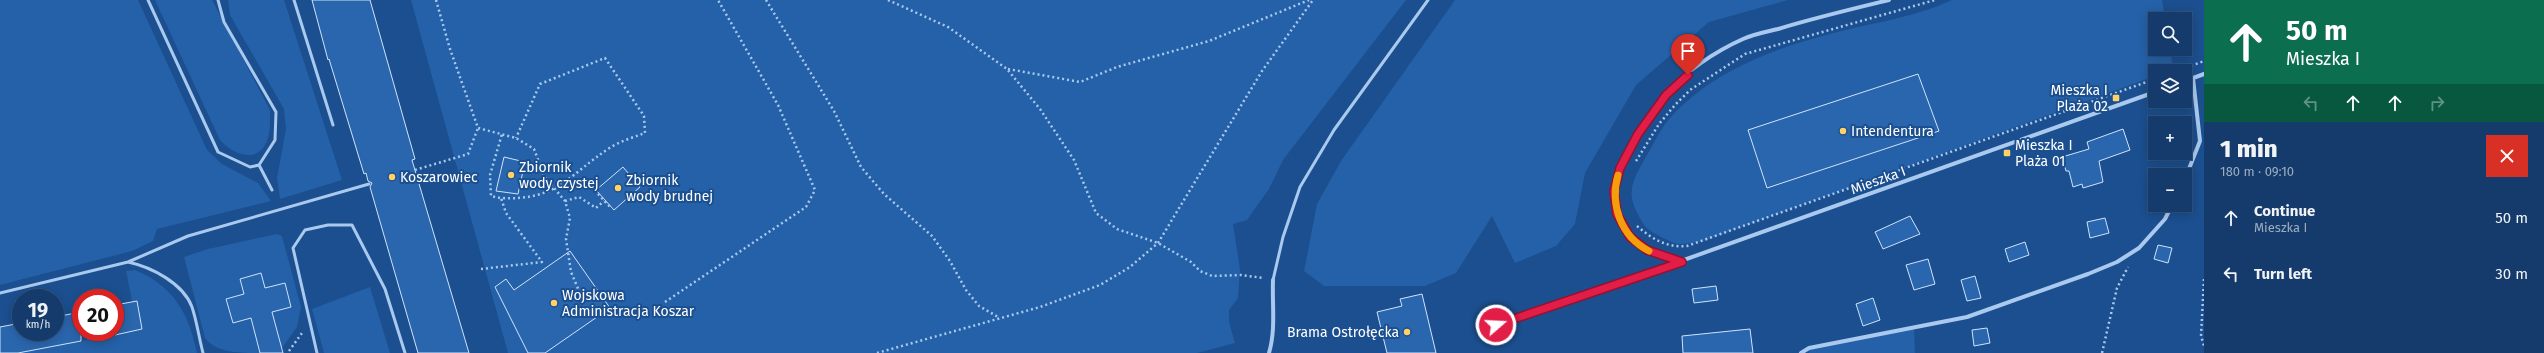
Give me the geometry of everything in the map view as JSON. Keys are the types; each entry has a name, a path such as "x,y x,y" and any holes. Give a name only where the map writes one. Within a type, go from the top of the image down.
{"street":[{"path":"1682,262 1647,250 1630,237 1617,214 1614,191 1620,168 1638,134 1666,95 1699,65 1743,39 1808,19 1889,0"},
{"path":"2189,168 2200,141 2193,78 2204,74"},
{"name":"Mieszka I","path":"1608,286 1682,262 2148,95"},
{"path":"1801,353 1809,348 1967,317 2088,274 2117,262 2139,248 2165,219 2168,212"},
{"path":"1269,353 1274,334 1272,307 1273,280"}],"lane":[{"path":"148,0 218,152 250,167 259,165 275,140 276,112 224,22 218,0"},
{"path":"294,0 334,125"},
{"path":"1273,280 1283,236 1300,187 1334,130 1428,0"},
{"path":"259,165 272,190"},
{"path":"0,293 128,262 188,236 369,184"},
{"path":"317,353 292,248 305,230 328,225 352,225 385,289 405,353"},
{"path":"128,262 145,266 171,280 191,306 203,353"},
{"path":"1496,325 1608,286"}],"path":[{"path":"415,170 468,154 478,128 450,49 436,0"},
{"path":"665,302 806,207 815,190 778,105 718,0"},
{"path":"767,0 834,111 861,167 884,194 932,236 950,261 966,290 979,306 998,317"},
{"path":"888,0 948,28 1007,69 1040,109 1074,160 1096,212 1116,229 1158,243 1191,262 1200,271 1212,276 1241,275 1273,280"},
{"path":"1007,69 1080,82 1117,67 1209,41 1309,0"},
{"path":"877,353 998,317 1040,307 1100,285 1130,266 1158,243 1262,71 1313,0"},
{"path":"1632,168 1659,124 1675,105 1690,90 1745,54 1935,0"},
{"path":"502,134 490,175 491,196 500,198 528,198 555,190 612,146 645,133 644,116 605,58 540,84 516,138"},
{"path":"2192,65 2204,61"},
{"path":"1636,225 1646,234 1667,245 1687,246 2148,81"},
{"path":"478,128 516,138 534,149 544,176 565,201 570,218 566,239 571,272 582,298"},
{"path":"598,194 610,207"},
{"path":"565,201 579,197 596,208 604,201"},
{"path":"481,269 542,262 506,213 500,198"},
{"path":"2102,353 2117,288 2139,248"},
{"path":"2204,279 2200,336 2204,346"},
{"path":"289,351 298,336 311,324"}],"shaded area":[{"path":"0,0 138,0 207,150 222,164 258,183 271,201 157,229 153,241 132,251 0,285"},
{"path":"155,0 212,0 270,110 270,128 268,137 265,145 260,151 249,155 242,154 230,149 220,140"},
{"path":"228,0 284,0 342,180 280,199 277,178 286,129 284,109 230,15"},
{"path":"411,0 1406,0 1283,160 1269,189 1247,220 1233,224 1240,269 1238,298 1229,310 1229,322 1235,343 1197,353 508,353"},
{"path":"1455,0 1788,0 1709,22 1636,85 1585,173 1575,224 1556,246 1515,263 1492,216 1456,273 1425,286 1324,286 1304,271 1317,204 1341,161"},
{"path":"1952,0 2162,0 2164,12 2148,12 2148,56 2171,56 2172,64 2148,64 2148,79 1703,241 1679,244 1666,240 1645,226 1634,206 1632,198 1633,182 1665,124 1699,91 1740,66 1762,56 1808,40 1907,16"},
{"path":"277,234 282,236 301,307 297,327 282,348 272,312 291,307 285,283 265,288 260,273 240,279 244,294 226,299 233,323 251,318 260,353 229,351 215,347 205,338 184,257 208,249"},
{"path":"135,270 149,277 170,293 184,314 194,339 197,353 18,353 81,341 124,341 124,333 138,330 126,271"},
{"path":"370,287 390,353 324,353 312,309"},
{"path":"1914,328 1915,353 1809,353 1809,348"}],"building":[{"name":"Koszarowiec","path":"312,0 370,0 415,159 412,160 469,353 418,353 370,187 372,183 368,181 366,173 364,174 329,59 328,60"},
{"name":"Intendentura","path":"1918,74 1939,131 1767,188 1748,130"},
{"path":"2123,129 2130,150 2099,161 2103,182 2083,188 2082,184 2073,187 2069,171 2066,171 2062,157 2089,149 2087,142"},
{"name":"Zbiornik wody czystej","path":"504,157 525,162 518,194 496,191"},
{"name":"Zbiornik wody brudnej","path":"623,167 640,187 614,210 596,190"},
{"path":"1910,216 1920,234 1883,249 1875,232"},
{"path":"2105,218 2109,233 2090,238 2087,222"},
{"path":"2025,242 2029,255 2009,262 2005,249"},
{"path":"2158,245 2172,248 2168,263 2154,259"},
{"name":"Wojskowa Administracja Koszar","path":"570,251 610,308 545,353 528,353 495,287 506,279 514,290"},
{"path":"1928,259 1935,284 1914,290 1906,265"},
{"path":"261,273 265,288 285,283 291,307 272,312 283,353 260,353 251,318 233,323 226,299 244,294 240,279"},
{"path":"1975,276 1981,298 1967,301 1961,280"},
{"path":"1716,286 1718,300 1694,303 1692,289"},
{"name":"Brama Ostrołęcka","path":"1422,294 1436,353 1387,353 1377,312 1402,306 1400,299"},
{"path":"1873,298 1880,320 1863,326 1856,304"},
{"path":"137,301 142,329 124,333 124,303"},
{"path":"72,314 72,341 81,341 18,353 0,353 0,327 12,325 12,341 64,341 64,315"},
{"path":"1987,328 1990,343 1974,346 1972,330"},
{"path":"1750,329 1753,353 1683,353 1682,336"}],"slow traffic":[{"path":"1618,175 1614,191 1617,214 1630,237 1649,251"}],"place":[{"name":"Mieszka I Plaża 02","path":"2116,98"},
{"name":"Intendentura","path":"1843,131"},
{"name":"Mieszka I Plaża 01","path":"2007,153"},
{"name":"Zbiornik wody czystej","path":"511,175"},
{"name":"Koszarowiec","path":"392,177"},
{"name":"Zbiornik wody brudnej","path":"618,188"},
{"name":"Wojskowa Administracja Koszar","path":"554,303"},
{"name":"Brama Ostrołęcka","path":"1407,332"}],"route":[{"path":"1496,325 1682,262 1647,250 1630,237 1617,214 1614,191 1620,168 1638,134 1666,95 1688,75"}]}
